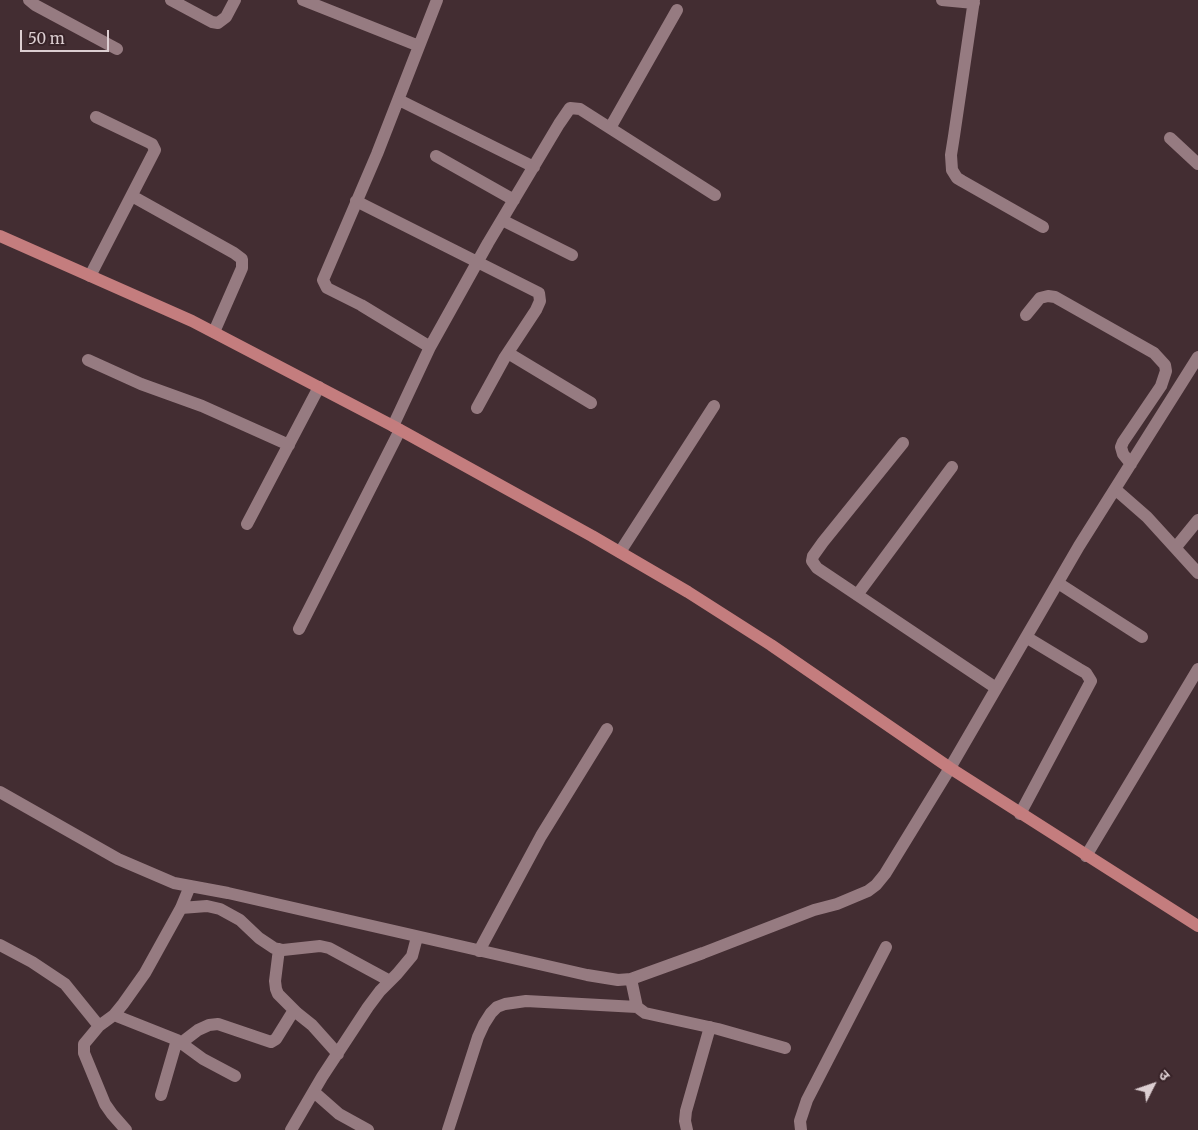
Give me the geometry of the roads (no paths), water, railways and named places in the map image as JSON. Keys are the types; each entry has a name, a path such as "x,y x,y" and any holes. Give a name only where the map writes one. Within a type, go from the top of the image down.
{"main road":[{"path":"0,236 214,332 397,428 620,552 688,592 1020,814 1198,926"}],"street":[{"path":"29,0 117,49"},
{"path":"171,0 212,22 218,23 226,17 235,0"},
{"path":"303,0 419,46"},
{"path":"430,347 327,288 324,285 323,276 399,100 437,0"},
{"path":"942,0 974,2 951,156 952,170 957,178 1043,227"},
{"path":"610,128 677,10"},
{"path":"399,100 534,167"},
{"path":"299,629 397,428 430,347 477,262 558,124 570,108 580,109 715,195"},
{"path":"90,276 154,153 154,147 148,142 96,117"},
{"path":"1170,138 1198,164"},
{"path":"436,156 514,200"},
{"path":"132,196 242,259 242,268 214,332"},
{"path":"356,200 536,290 540,296 536,310 508,353 477,408"},
{"path":"502,220 572,255"},
{"path":"1026,315 1040,298 1055,297 1154,353 1165,365 1166,371 1161,386 1123,442 1123,454 1131,464"},
{"path":"508,353 591,403"},
{"path":"187,894 237,895 415,943 479,951 618,980 631,979 868,891 885,874 1115,489 1198,357"},
{"path":"88,360 141,384 202,406 288,445"},
{"path":"247,524 319,387"},
{"path":"620,552 714,406"},
{"path":"903,443 813,556 812,561 816,568 996,688"},
{"path":"857,595 952,467"},
{"path":"1115,489 1138,508 1198,573"},
{"path":"1176,547 1198,520"},
{"path":"1058,584 1142,637"},
{"path":"1020,814 1091,681 1086,673 1026,637"},
{"path":"1086,856 1198,669"},
{"path":"479,951 541,836 607,729"},
{"path":"0,792 118,859 163,879 207,906 220,909 240,920 270,945 279,949 305,949 320,946 329,948 390,981"},
{"path":"126,1130 105,1104 84,1053 84,1044 99,1026 114,1015 145,973 187,894"},
{"path":"291,1130 368,1007 405,965 415,943"},
{"path":"0,945 32,962 65,984 99,1026"},
{"path":"801,1130 800,1121 807,1100 886,947"},
{"path":"279,949 276,989 282,999 312,1025 338,1054"},
{"path":"631,979 637,1007"},
{"path":"448,1130 478,1037 487,1019 497,1007 505,1004 526,1001 637,1007 650,1015 710,1027 785,1048"},
{"path":"161,1095 179,1042 198,1030 209,1025 218,1024 271,1042 276,1039 294,1010"},
{"path":"114,1015 179,1042 203,1059 235,1076"},
{"path":"687,1130 685,1121 686,1111 710,1027"},
{"path":"314,1092 339,1114 368,1130"}]}
